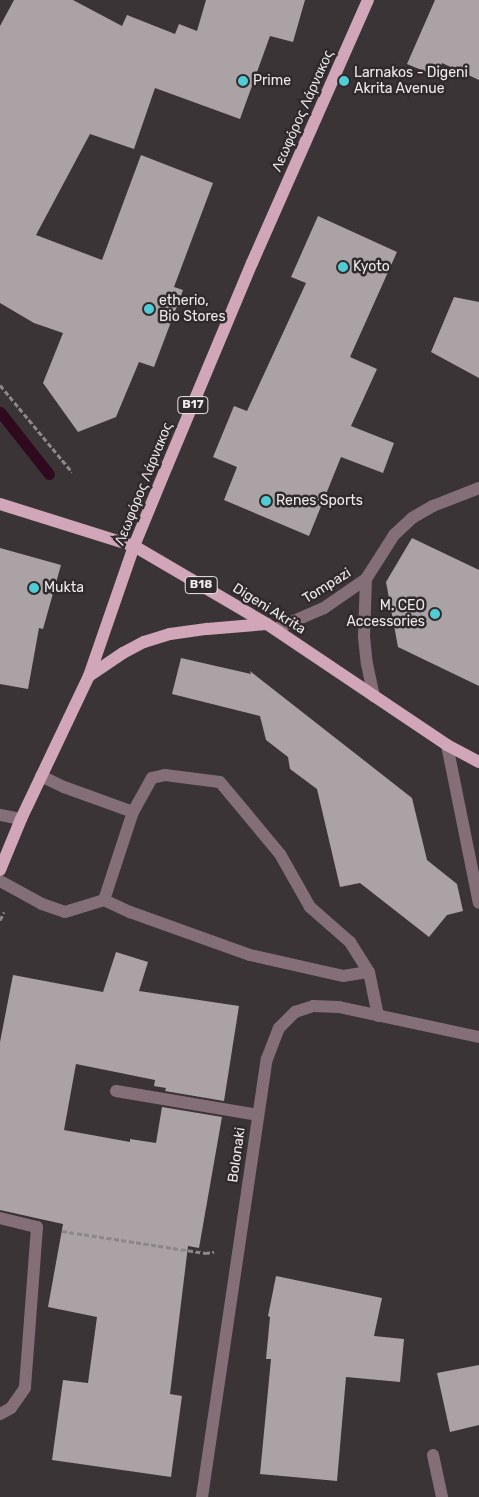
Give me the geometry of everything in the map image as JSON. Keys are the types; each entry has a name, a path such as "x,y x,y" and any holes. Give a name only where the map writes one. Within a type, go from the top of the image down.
{"main road":[{"name":"Λεωφόρος Λάρνακος","path":"0,870 21,819 89,676 134,546 252,263 368,0"},
{"name":"Digeni Akrita","path":"0,504 134,546 271,626 447,745 479,762"},
{"path":"89,676 124,652 144,642 170,634 207,629 271,626"}],"street":[{"name":"Tompazi","path":"271,626 324,608 366,579 394,535 412,518 433,506 479,488"},
{"name":"Tompazi","path":"366,579 364,637 367,664 374,696"},
{"path":"447,745 479,903"},
{"path":"104,900 133,812 152,778 165,775 220,782 280,854 310,907 350,942 369,972 378,1016"},
{"path":"42,776 64,787 133,812"},
{"path":"0,815 21,819"},
{"path":"0,880 42,904 65,912 104,900 130,912 250,954 343,976 369,972"},
{"name":"Bolonaki","path":"202,1497 266,1059 279,1028 295,1012 313,1006 339,1008 479,1037"},
{"path":"116,1091 258,1115"},
{"path":"0,1218 38,1227 25,1388 11,1408 0,1414"},
{"path":"433,1455 442,1497"}],"path":[{"path":"0,385 72,472"},
{"path":"38,1227 205,1253 239,1247"}],"building":[{"path":"14,0 73,0 122,26 127,15 175,34 179,24 197,31 206,0 305,0 293,42 270,36 240,119 155,88 134,149 90,134 36,235 102,260 141,155 213,183 174,287 183,290 154,367 139,362 116,417 78,432 43,383 63,333 34,323 0,303 0,26"},
{"path":"435,0 479,0 479,80 442,63 436,76 407,64"},
{"path":"318,216 397,252 350,357 377,369 351,426 394,443 383,473 341,457 309,536 224,500 237,467 213,457 234,406 247,411 306,283 291,277"},
{"path":"454,297 479,302 479,378 431,352"},
{"name":"M. CEO Accessories","path":"412,538 479,570 479,686 398,647 386,582"},
{"path":"0,548 61,565 43,629 39,628 28,689 0,684"},
{"path":"181,658 251,674 250,671 412,798 427,860 457,884 463,911 447,915 429,937 360,883 340,887 317,789 290,769 288,757 266,740 260,716 172,694"},
{"path":"116,952 148,962 139,991 239,1006 224,1101 165,1091 166,1088 154,1086 155,1080 76,1064 64,1130 130,1142 130,1139 156,1143 162,1107 222,1117 199,1248 188,1246 170,1394 182,1396 171,1477 52,1460 63,1380 88,1383 97,1317 48,1307 63,1224 0,1210 0,1042 13,975 103,992"},
{"path":"276,1276 382,1298 374,1336 404,1339 400,1382 346,1377 337,1481 260,1474 271,1359 266,1359 270,1317 268,1316"},
{"path":"479,1365 479,1425 450,1432 437,1373"}],"waterway":[{"path":"0,412 49,474"}],"place":[{"name":"Prime","path":"243,81"},
{"name":"Larnakos - Digeni Akrita Avenue","path":"344,81"},
{"name":"Kyoto","path":"343,267"},
{"name":"etherio, Bio Stores","path":"149,309"},
{"name":"Renes Sports","path":"266,501"},
{"name":"Mukta","path":"34,588"},
{"name":"M. CEO Accessories","path":"435,614"}]}
